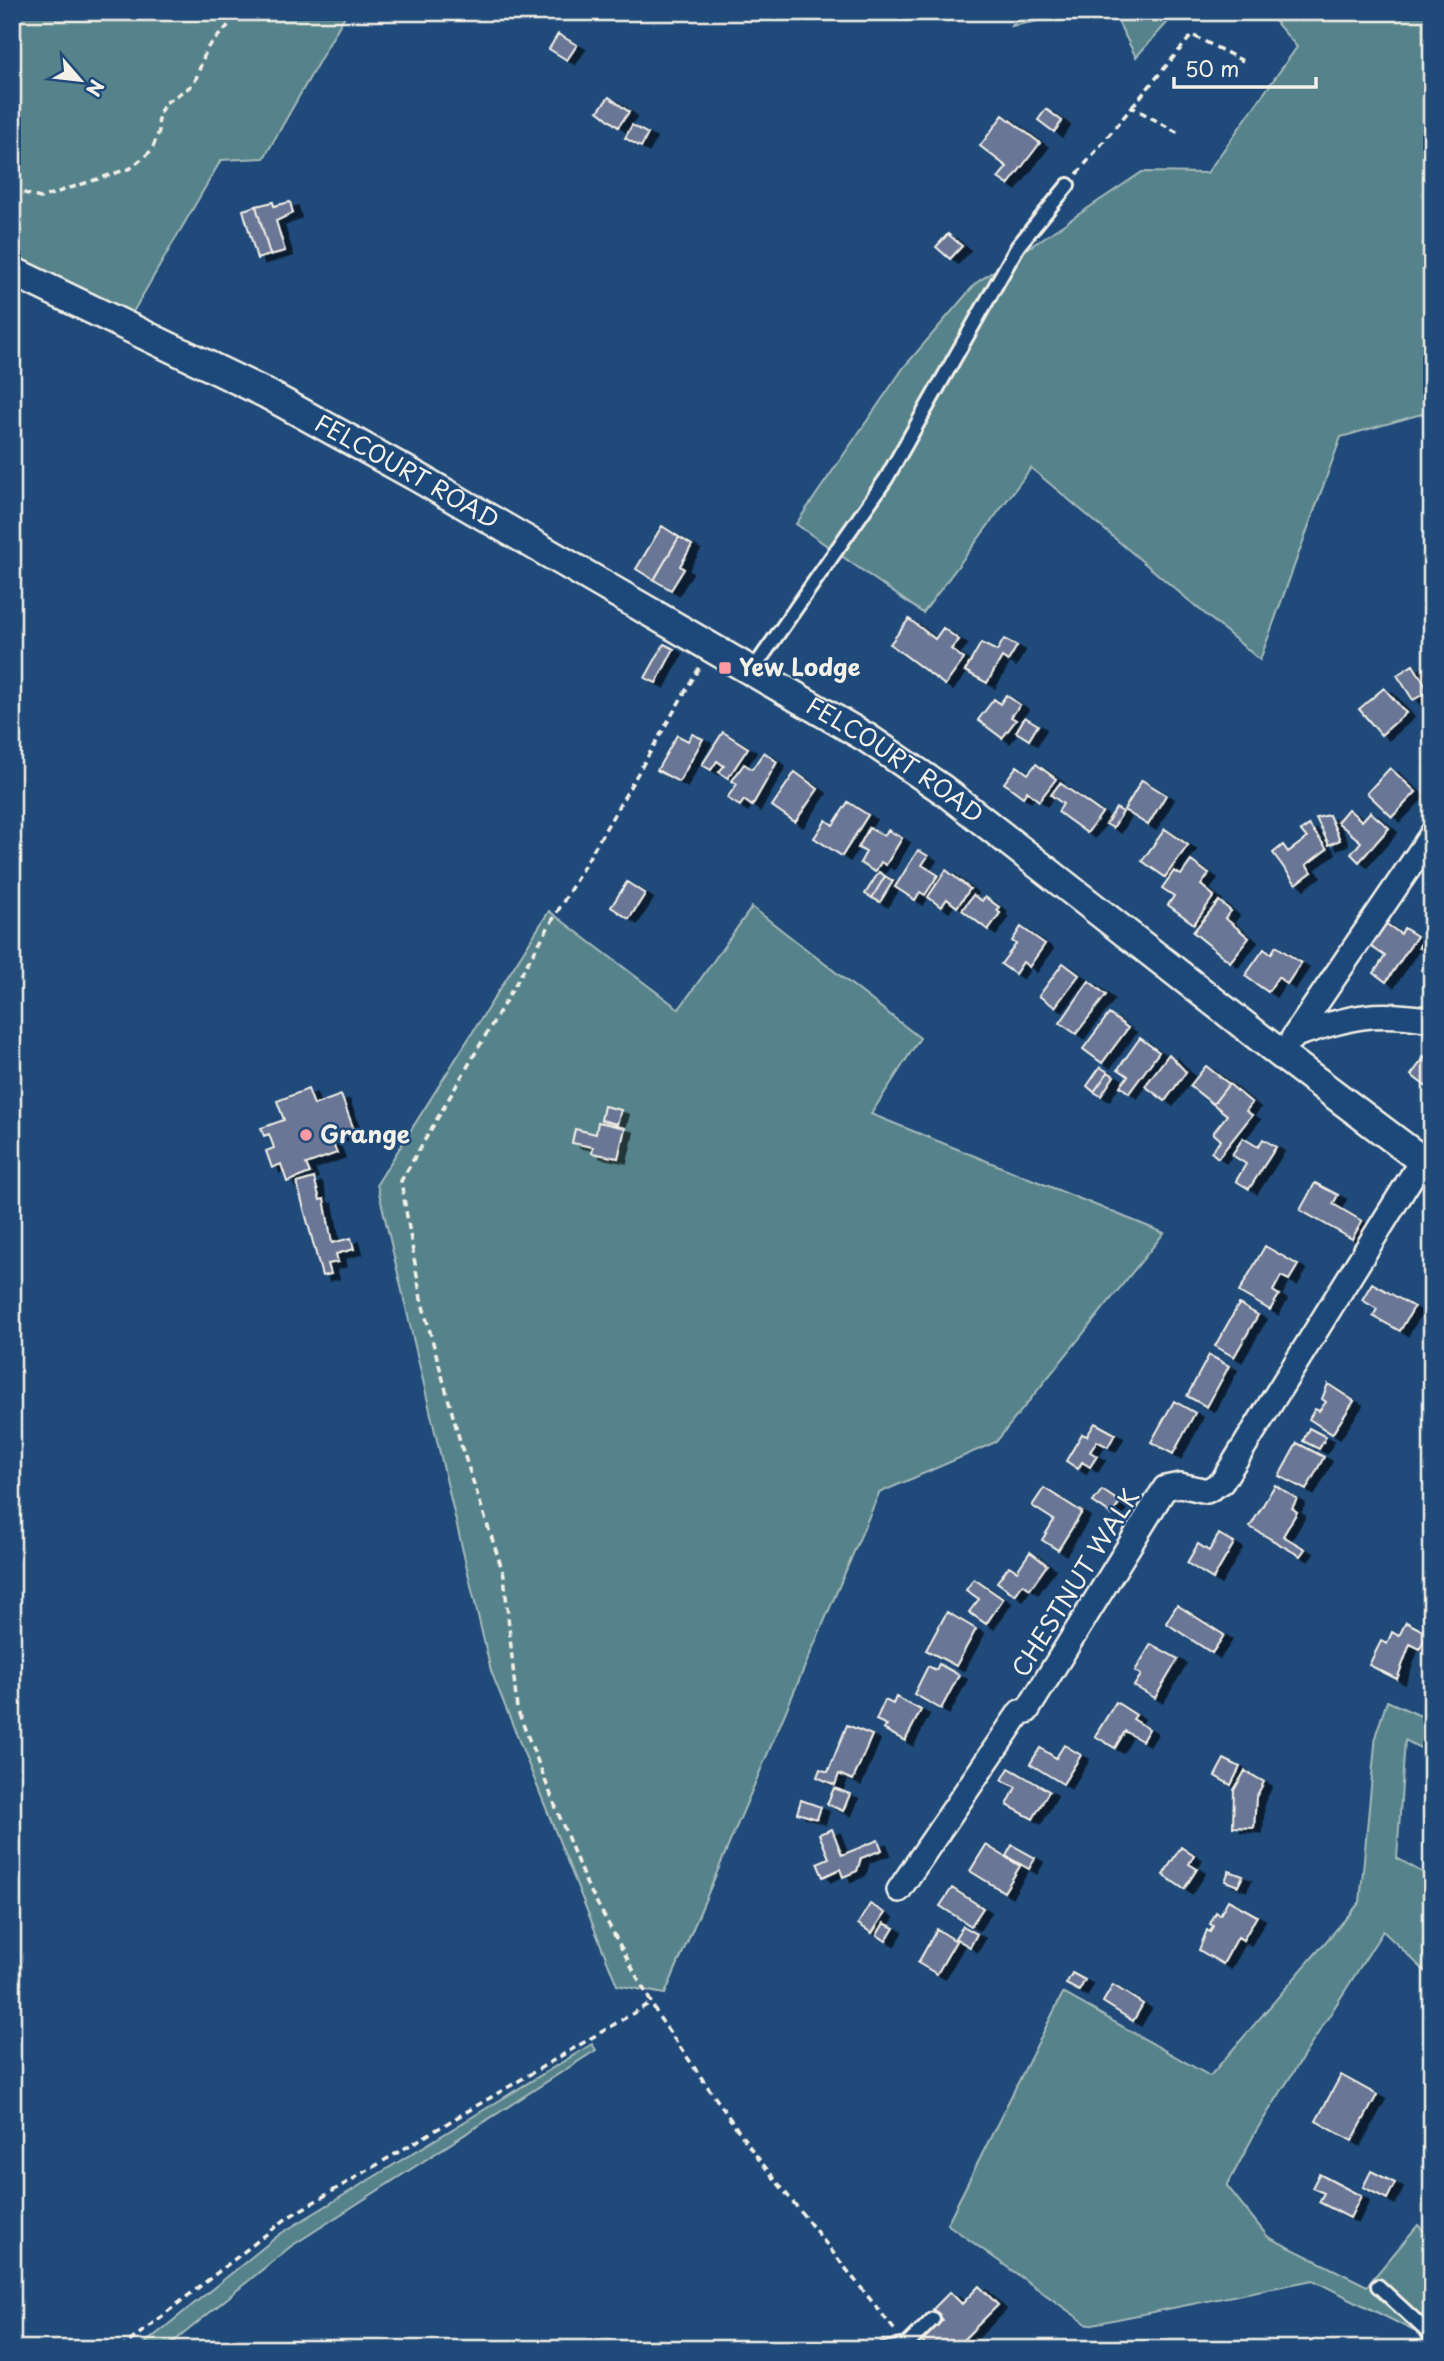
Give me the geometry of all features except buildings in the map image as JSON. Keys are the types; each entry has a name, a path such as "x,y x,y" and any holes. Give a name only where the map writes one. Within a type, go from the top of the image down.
{"street":[{"name":"FELCOURT ROAD","path":"12,271 267,394 419,478 867,738 942,789 1289,1045 1427,1164"},
{"path":"1289,1045 1432,834"},
{"path":"1289,1045 1362,1014 1400,1014 1432,1020"},
{"name":"CHESTNUT WALK","path":"899,1890 1020,1712 1027,1711 1165,1488 1180,1485 1207,1491 1222,1482 1427,1164"}],"lane":[{"path":"752,671 886,479 1018,246 1068,185"},
{"path":"1378,2286 1432,2336"},
{"path":"885,2349 909,2347 933,2319"}],"path":[{"path":"12,189 40,198 131,168 152,150 159,131 158,116 165,103 194,84 207,48 235,12"},
{"path":"1068,185 1192,35 1242,61"},
{"path":"1132,107 1182,135"},
{"path":"710,648 401,1181 421,1299 461,1445 504,1575 517,1709 585,1881 659,2017 754,2153 909,2347"},
{"path":"120,2349 287,2218 652,2002"}],"green space":[{"path":"12,12 347,12 264,158 221,160 126,324 12,271"},
{"path":"1023,12 1083,12 1012,26"},
{"path":"1113,12 1177,12 1136,57"},
{"path":"1267,12 1432,12 1432,411 1341,437 1260,660 1031,468 923,613 796,524 904,367 976,283 1142,172 1207,173 1297,47"},
{"path":"752,907 920,1038 871,1114 1164,1233 996,1442 879,1493 665,1994 617,1985 491,1671 377,1184 549,911 679,1009"},
{"path":"1387,1701 1432,1721 1432,1754 1405,1740 1397,1858 1432,1878 1432,1978 1383,1931 1256,2131 1227,2186 1268,2237 1367,2286 1418,2225 1432,2239 1432,2283 1418,2333 1313,2280 1088,2325 947,2224 1063,1993 1210,2076 1360,1902 1376,1734"},
{"path":"592,2044 596,2050 290,2247 165,2349 138,2349 280,2234"}],"place":[{"name":"Yew Lodge","path":"725,668"},
{"name":"Grange","path":"306,1135"}]}
